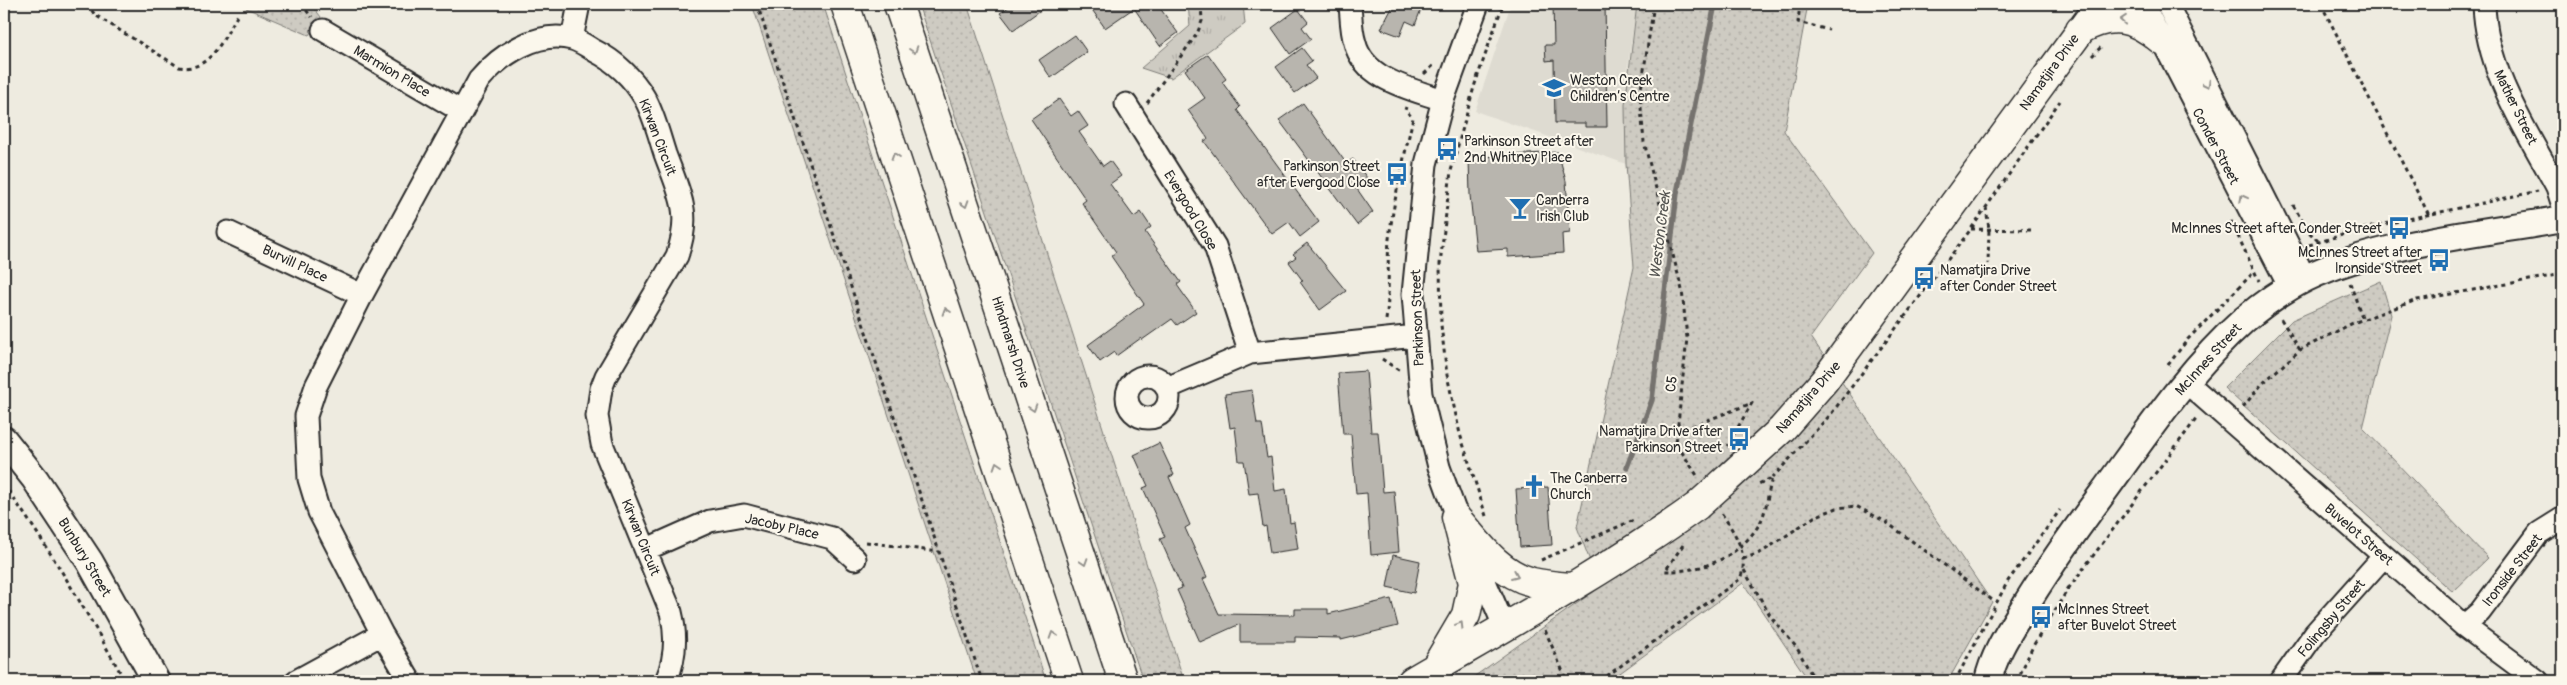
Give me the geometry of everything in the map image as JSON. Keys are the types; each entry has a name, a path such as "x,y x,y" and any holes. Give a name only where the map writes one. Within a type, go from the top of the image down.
{"main road":[{"path":"845,4 1069,681"},
{"name":"Hindmarsh Drive","path":"898,4 1123,681"},
{"name":"Namatjira Drive","path":"1412,681 1652,538 1719,494 1782,429 1824,381 2100,4"},
{"path":"2080,30 2096,21 2114,19 2134,21 2145,26 2161,40"},
{"path":"1456,517 1493,560 1509,573 1533,582 1571,587"},
{"path":"1436,668 1466,615 1473,583 1456,517"}],"street":[{"path":"572,39 579,4"},
{"path":"1350,4 1354,42 1361,58 1380,76 1443,100"},
{"name":"Parkinson Street","path":"1478,4 1443,100 1425,173 1413,294 1421,394 1439,467 1456,517 1504,626"},
{"name":"Conder Street","path":"2143,4 2161,40 2298,283"},
{"name":"Conder Street","path":"2167,4 2283,254"},
{"name":"Mather Street","path":"2484,4 2488,43 2498,75 2560,197"},
{"name":"Marmion Place","path":"323,30 461,111"},
{"name":"Kirwan Circuit","path":"410,681 382,634 319,512 309,478 306,416 316,386 362,295 478,80 502,57 531,43 547,39 572,39 608,57 629,76 645,98 685,210 683,239 677,256 606,376 598,402 598,430 602,444 647,549 674,626 674,655 666,681"},
{"name":"Evergood Close","path":"1130,112 1215,246 1250,353"},
{"name":"McInnes Street","path":"1988,681 1991,667 2004,640 2044,571 2185,381 2244,320 2270,300 2298,283 2331,267 2380,252 2563,219"},
{"name":"Burvill Place","path":"228,232 362,295"},
{"path":"1168,388 1250,353 1416,336"},
{"name":"Buvelot Street","path":"2185,381 2464,626 2538,681"},
{"name":"Bunbury Street","path":"4,440 35,479 90,562 156,681"},
{"name":"Jacoby Place","path":"647,549 710,521 744,515 832,538 855,559"},
{"name":"Ironside Street","path":"2464,626 2480,612 2539,533 2563,518"},
{"name":"Folingsby Street","path":"2281,681 2315,633 2384,556"},
{"path":"296,681 382,634"}],"path":[{"path":"87,4 95,15 179,67 190,69 199,67 211,58 239,13"},
{"path":"757,4 982,681"},
{"path":"1130,112 1197,34 1202,21 1201,4"},
{"path":"1489,522 1460,434 1447,375 1441,325 1440,264 1451,171 1474,87 1503,4"},
{"name":"C5","path":"1654,4 1640,96 1644,142 1682,290 1687,338 1676,443 1719,494 1740,548 1744,570"},
{"path":"1800,4 1798,22 1828,30"},
{"path":"2321,4 2442,241"},
{"path":"2088,61 2104,44"},
{"path":"1684,542 1665,571 1699,569 1740,548 1761,522 1772,478 1832,414 1971,229 2061,100"},
{"path":"2230,220 2254,273 2283,254 2362,229 2429,216 2560,197"},
{"path":"1986,206 1989,229 1988,264"},
{"path":"1971,229 2034,230"},
{"path":"2231,421 2262,384 2300,350 2353,323 2417,300 2563,274"},
{"path":"2018,681 2033,646 2068,589 2208,402"},
{"path":"1678,432 1752,403 1724,451"},
{"path":"1719,494 1772,478"},
{"path":"4,485 35,528 93,623 125,681"},
{"path":"1743,559 1762,552 1814,517 1837,508 1856,506 1886,522 1995,602"},
{"path":"1535,563 1641,516"},
{"path":"832,538 939,552"},
{"path":"1600,681 1740,579 1744,570"},
{"path":"1744,570 1771,617 1796,648 1815,681"},
{"path":"2044,571 2068,589"},
{"path":"1546,631 1567,681"}],"shaded area":[{"name":"Weston Creek Children’s Centre","path":"1511,4 1637,4 1627,72 1626,164 1475,111"}],"green space":[{"path":"247,4 311,4 321,17 309,35 246,8"},
{"path":"752,4 823,4 1046,681 977,681"},
{"path":"918,4 967,4 1184,681 1143,681"},
{"path":"1188,4 1243,4 1245,24 1171,78 1141,68 1190,26"},
{"path":"1637,4 1808,4 1784,131 1872,253 1811,337 1992,602 1948,681 1809,681 1743,583 1609,681 1468,681 1600,587 1577,527 1634,267 1626,164 1625,105"},
{"path":"2381,281 2391,315 2363,428 2488,558 2453,592 2224,388 2292,320"}],"building":[{"path":"1013,4 1049,4 1013,30 1000,13"},
{"path":"1088,4 1157,4 1178,33 1160,46 1134,8 1105,28"},
{"path":"1394,4 1423,4 1415,25 1406,21 1400,36 1381,29"},
{"path":"1553,4 1605,4 1607,127 1585,127 1585,123 1555,123 1554,60 1546,61 1545,45 1554,45"},
{"path":"1298,9 1308,22 1302,27 1311,39 1290,54 1272,28"},
{"path":"1075,35 1087,52 1051,78 1039,60"},
{"path":"1302,48 1312,61 1306,65 1316,78 1295,93 1276,67"},
{"path":"1208,54 1226,79 1222,82 1240,107 1237,110 1319,222 1300,237 1289,222 1272,234 1204,141 1208,139 1188,110 1205,98 1185,70"},
{"path":"1059,99 1071,116 1078,111 1088,126 1079,132 1103,166 1110,161 1121,176 1110,184 1134,217 1141,212 1151,227 1145,232 1181,282 1177,285 1196,312 1177,325 1172,319 1116,356 1114,352 1100,362 1088,345 1144,304 1111,256 1116,252 1082,203 1086,200 1031,119"},
{"path":"1303,103 1346,163 1353,159 1367,178 1355,186 1373,212 1357,225 1279,120"},
{"name":"Canberra Irish Club","path":"1558,152 1566,181 1570,233 1562,234 1563,253 1508,257 1508,249 1476,251 1470,195 1469,158"},
{"path":"1307,243 1346,291 1320,310 1300,282 1303,281 1289,262 1296,257 1293,254"},
{"path":"1366,371 1371,432 1378,432 1383,492 1394,491 1399,552 1371,555 1367,493 1356,494 1351,434 1343,434 1338,373"},
{"path":"1252,390 1257,424 1262,424 1267,458 1271,457 1275,491 1286,489 1290,523 1294,522 1298,549 1270,553 1266,526 1263,527 1258,493 1249,494 1244,461 1239,461 1235,427 1230,428 1225,394"},
{"path":"1159,443 1174,475 1169,477 1190,525 1185,528 1207,577 1203,579 1219,614 1295,615 1295,609 1328,609 1328,614 1391,599 1398,626 1341,640 1341,638 1295,637 1295,642 1240,642 1240,624 1200,642 1177,590 1182,588 1160,539 1165,537 1143,488 1148,486 1134,455"},
{"path":"1548,487 1552,545 1520,547 1516,489"},
{"path":"1393,555 1420,561 1414,593 1387,587"}],"waterway":[{"name":"Weston Creek","path":"1627,467 1652,400 1677,193 1715,4"}],"place":[{"name":"Weston Creek Children’s Centre","path":"1554,88"},
{"name":"Parkinson Street after 2nd Whitney Place","path":"1447,149"},
{"name":"Parkinson Street after Evergood Close","path":"1397,174"},
{"name":"Canberra Irish Club","path":"1520,208"},
{"name":"McInnes Street after Conder Street","path":"2399,228"},
{"name":"McInnes Street after Ironside Street","path":"2439,260"},
{"name":"Namatjira Drive after Conder Street","path":"1924,278"},
{"name":"Namatjira Drive after Parkinson Street","path":"1739,439"},
{"name":"The Canberra Church","path":"1534,486"},
{"name":"McInnes Street after Buvelot Street","path":"2041,617"}]}
